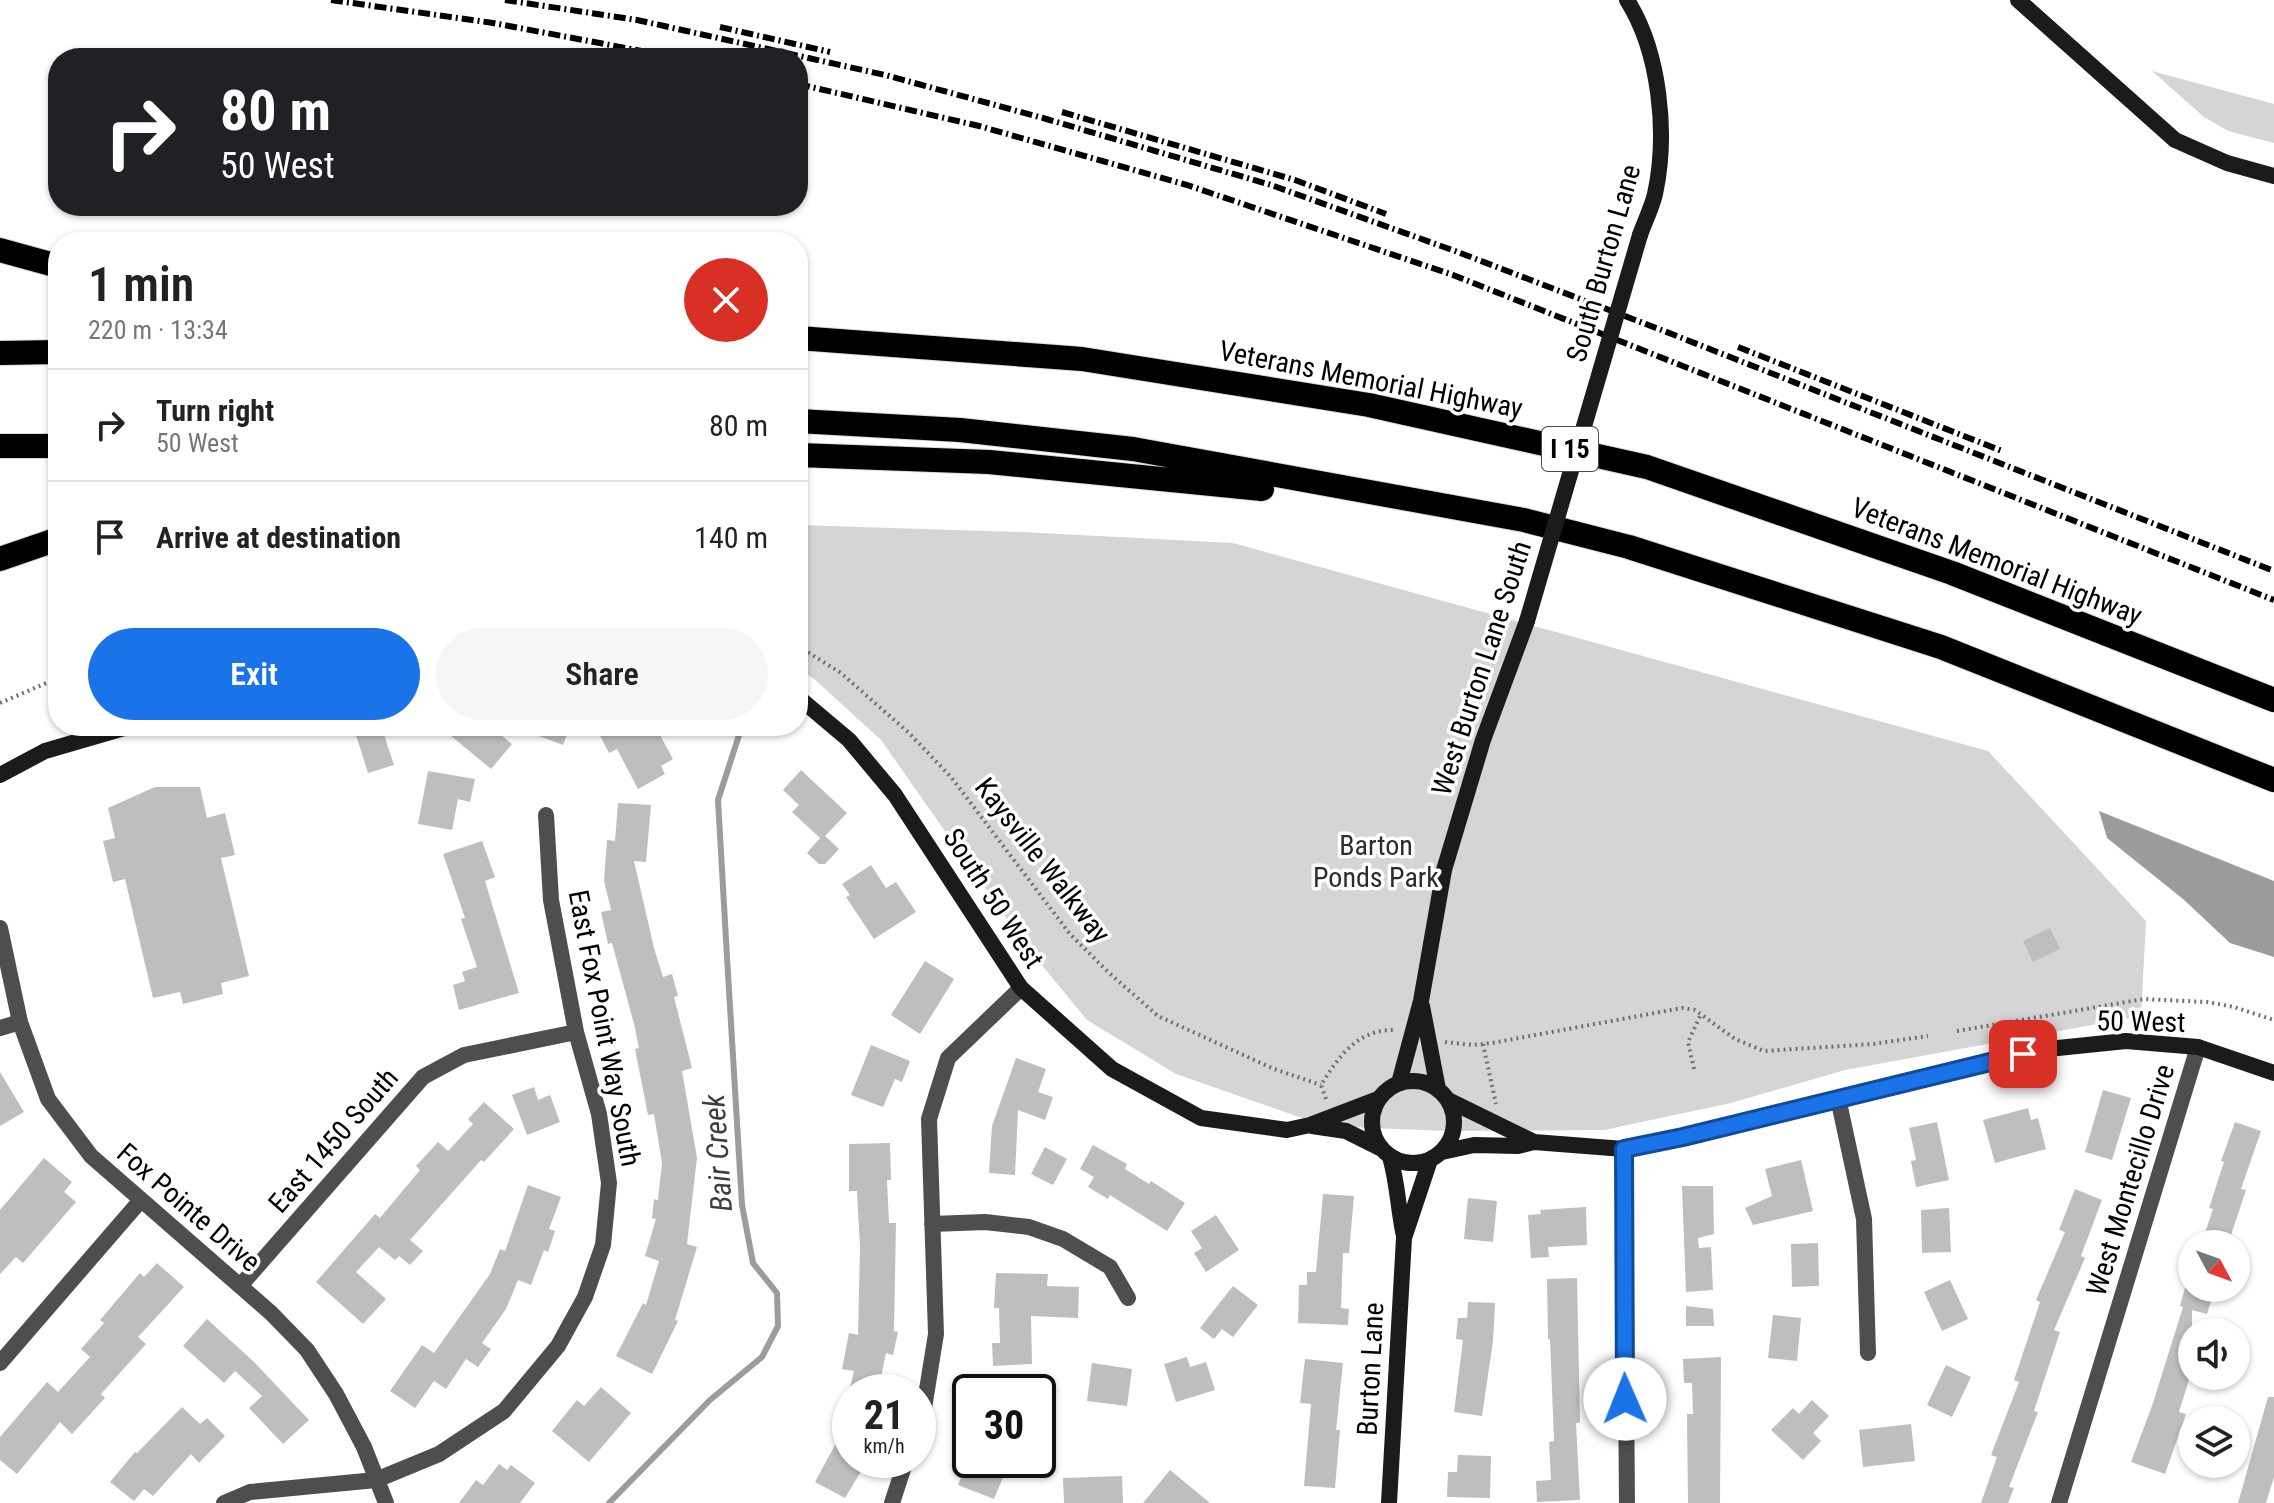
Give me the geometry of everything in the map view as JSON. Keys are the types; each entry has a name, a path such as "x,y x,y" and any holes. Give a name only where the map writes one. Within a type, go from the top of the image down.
{"highway":[{"path":"0,250 48,263"},
{"name":"Veterans Memorial Highway","path":"808,338 1082,359 1369,405 1647,467 1952,573 2274,700"},
{"path":"0,353 48,352"},
{"path":"808,422 960,430 1133,449 1524,520 1629,547 1941,647 2274,780"},
{"path":"0,446 48,446"},
{"path":"808,455 989,462 1475,511"},
{"path":"0,559 48,542"}],"street":[{"name":"South Burton Lane","path":"1564,493 1640,235 1655,194 1661,123 1658,87 1637,15 1627,0"},
{"path":"2018,0 2175,140 2227,163 2274,176"},
{"name":"West Burton Lane South","path":"1399,1083 1421,1001 1444,870 1483,740 1527,621 1564,493"},
{"name":"South 50 West","path":"808,705 849,740 895,795 1021,988 1112,1069 1201,1118 1287,1130 1310,1125 1378,1099"},
{"path":"0,775 45,751 97,736"},
{"name":"East Fox Point Way South","path":"224,1503 250,1492 376,1480 439,1454 504,1411 558,1346 585,1297 603,1245 609,1183 599,1114 576,1032 551,900 546,815"},
{"name":"Fox Pointe Drive","path":"0,928 20,1022 48,1099 91,1156 240,1286 307,1350 336,1394 364,1447 386,1503"},
{"path":"930,1374 936,1334 929,1119 948,1058 1021,988"},
{"name":"West Burton Lane South","path":"1421,1001 1443,1094"},
{"path":"0,1028 20,1022"},
{"name":"East 1450 South","path":"240,1286 423,1077 464,1055 576,1032"},
{"name":"50 West","path":"1436,1156 1474,1145 1518,1146 1534,1142 1624,1149 2048,1049 2126,1041 2198,1047 2274,1073"},
{"name":"West Montecillo Drive","path":"2059,1503 2198,1047"},
{"path":"1412,1080 1426,1083 1443,1094 1453,1113 1454,1127 1450,1141 1436,1156 1417,1164 1402,1163 1385,1153 1374,1137 1371,1124 1378,1099 1387,1089 1412,1080"},
{"name":"50 West","path":"1443,1094 1534,1142"},
{"path":"1838,1098 1864,1219 1868,1353"},
{"name":"South 50 West","path":"1310,1125 1346,1131 1385,1153"},
{"path":"1624,1149 1627,1503"},
{"name":"Burton Lane","path":"1385,1153 1398,1187 1404,1238 1389,1503"},
{"name":"Burton Lane","path":"1404,1238 1436,1156"},
{"path":"0,1363 141,1200"},
{"path":"932,1224 1000,1223 1029,1227 1063,1239 1110,1267 1128,1298"},
{"path":"892,1503 900,1478"}],"path":[{"name":"Kaysville Walkway","path":"808,652 841,673 909,733 951,777 1070,934 1158,1016 1274,1069 1321,1085"},
{"path":"0,703 48,682"},
{"path":"1957,1031 2144,999 2207,1002 2274,1020"},
{"path":"1442,1042 1483,1044 1682,1008 1695,1010 1735,1039 1764,1051 1873,1044 1928,1036"},
{"path":"1694,1069 1688,1042 1701,1014"},
{"path":"1326,1099 1321,1085 1338,1057 1364,1035 1398,1030"},
{"path":"1483,1044 1499,1114"}],"green space":[{"path":"2152,71 2274,104 2274,143 2228,131 2204,117"},
{"name":"Barton Ponds Park","path":"808,525 1233,543 1988,751 2146,921 2141,1016 1845,1070 1731,1103 1604,1130 1446,1131 1325,1126 1176,1074 1087,1020 1022,941 881,740 808,675"}],"shaded area":[{"path":"2099,811 2274,881 2274,957 2230,943 2183,899 2107,838"}],"building":[{"path":"356,736 384,736 394,765 368,773"},
{"path":"451,736 502,736 512,744 491,769"},
{"path":"539,736 566,736 563,745"},
{"path":"600,736 660,736 673,759 661,766 665,774 638,789 617,749 609,753"},
{"path":"801,770 847,813 825,836 839,849 825,864 819,864 807,853 820,838 792,812 799,805 783,790"},
{"path":"428,771 475,779 470,802 458,799 452,830 418,824"},
{"path":"155,787 200,787 207,818 225,813 235,855 221,858 249,976 221,983 223,994 183,1004 180,992 153,998 125,879 113,882 103,841 115,838 108,808"},
{"path":"618,803 651,805 646,862 634,861 663,977 672,974 678,996 674,997 692,1068 682,1071 697,1158 687,1244 697,1247 675,1320 678,1321 652,1374 616,1356 643,1303 646,1305 659,1261 645,1256 656,1219 652,1218 654,1199 658,1200 662,1163 654,1114 648,1115 635,1049 639,1048 634,1024 601,912 611,910 604,881 607,840 615,841"},
{"path":"482,841 495,877 485,881 519,993 459,1010 453,985 465,981 462,972 477,967 461,919 465,918 443,854"},
{"path":"871,865 886,888 896,882 916,912 874,939 846,897 850,895 842,884"},
{"path":"2050,928 2060,949 2033,962 2023,941"},
{"path":"925,961 954,979 920,1034 891,1015"},
{"path":"871,1045 910,1061 902,1082 895,1079 883,1107 851,1095"},
{"path":"1016,1058 1046,1069 1038,1092 1053,1097 1045,1120 1018,1110 1015,1175 989,1173 992,1126"},
{"path":"0,1072 24,1112 0,1126"},
{"path":"534,1087 538,1100 550,1095 560,1122 527,1135 512,1095"},
{"path":"2103,1090 2131,1098 2112,1160 2085,1152"},
{"path":"484,1102 514,1129 484,1162 481,1160 410,1240 423,1251 410,1265 399,1256 395,1260 379,1247 356,1272 386,1299 363,1324 316,1282 375,1214 380,1218 420,1170 416,1166 438,1142 448,1151 473,1124 468,1119"},
{"path":"2028,1108 2031,1120 2038,1118 2046,1149 1995,1163 1983,1120"},
{"path":"1937,1122 1949,1180 1916,1187 1911,1161 1916,1160 1909,1128"},
{"path":"2235,1122 2261,1131 2241,1189 2246,1190 2233,1230 2206,1230 2213,1209 2209,1208 2224,1162 2221,1161"},
{"path":"890,1143 891,1180 887,1180 889,1223 896,1223 894,1331 898,1332 893,1355 886,1353 882,1374 853,1374 854,1371 842,1369 849,1333 858,1335 860,1247 857,1191 849,1191 849,1144"},
{"path":"1093,1145 1127,1164 1125,1169 1185,1203 1167,1231 1110,1195 1108,1199 1088,1187 1094,1177 1080,1169"},
{"path":"1045,1147 1067,1159 1053,1185 1031,1174"},
{"path":"44,1158 72,1182 64,1192 76,1202 23,1263 16,1257 0,1274 0,1210"},
{"path":"1801,1160 1813,1211 1753,1225 1745,1208 1772,1196 1765,1169"},
{"path":"528,1185 561,1197 549,1229 555,1231 548,1252 544,1250 531,1285 518,1280 506,1309 482,1343 491,1349 478,1367 466,1359 446,1389 434,1381 415,1408 390,1391 422,1345 434,1353 490,1274 500,1249 505,1251"},
{"path":"1682,1186 1713,1186 1714,1234 1698,1238 1699,1248 1711,1247 1713,1290 1686,1292"},
{"path":"2075,1189 2102,1200 2081,1256 2085,1258 2054,1330 2060,1332 2034,1411 2038,1412 2009,1487 2014,1488 2008,1503 1981,1503 1997,1457 1991,1455 2019,1382 2014,1380 2040,1302 2036,1300 2065,1232 2059,1230"},
{"path":"1323,1194 1354,1196 1349,1253 1343,1253 1341,1308 1349,1309 1348,1325 1298,1323 1299,1285 1307,1285 1307,1272 1316,1272"},
{"path":"1468,1198 1497,1201 1493,1242 1464,1239"},
{"path":"1586,1207 1587,1245 1548,1247 1549,1257 1531,1258 1528,1215 1541,1214 1540,1210"},
{"path":"1949,1208 1951,1252 1922,1253 1921,1210"},
{"path":"1216,1215 1239,1250 1206,1272 1194,1253 1202,1248 1191,1231"},
{"path":"1818,1243 1819,1286 1792,1287 1791,1244"},
{"path":"157,1263 184,1287 138,1337 146,1344 101,1394 105,1398 72,1434 60,1422 17,1474 0,1460 0,1437 47,1382 58,1392 90,1357 81,1349 104,1323 100,1320 140,1273 144,1277"},
{"path":"996,1273 1048,1274 1047,1286 1079,1287 1078,1318 1031,1316 1032,1364 993,1366 992,1343 1000,1343 999,1308 994,1308"},
{"path":"1577,1278 1580,1423 1576,1423 1580,1500 1537,1502 1536,1481 1551,1480 1549,1442 1554,1441 1547,1279"},
{"path":"1950,1280 1968,1319 1942,1331 1924,1292"},
{"path":"1233,1286 1258,1305 1233,1337 1222,1329 1214,1339 1200,1328"},
{"path":"1468,1302 1495,1303 1482,1416 1454,1412 1463,1340 1456,1339 1458,1318 1467,1318"},
{"path":"2181,1302 2211,1302 2207,1314 2192,1310 2192,1318 2180,1318 2183,1307 2180,1306"},
{"path":"1686,1306 1713,1309 1714,1326 1686,1326"},
{"path":"1773,1315 1801,1318 1797,1361 1768,1358"},
{"path":"207,1319 254,1362 309,1420 283,1444 249,1408 262,1396 235,1371 224,1383 183,1346"},
{"path":"2178,1323 2178,1390 2186,1390 2181,1406 2178,1406 2178,1437 2165,1474 2131,1462"},
{"path":"1187,1357 1190,1367 1206,1362 1215,1390 1176,1402 1164,1364"},
{"path":"1721,1357 1720,1503 1688,1503 1687,1414 1693,1414 1692,1383 1684,1383 1683,1359"},
{"path":"1305,1359 1343,1363 1336,1430 1340,1430 1335,1488 1304,1486 1311,1404 1300,1403"},
{"path":"1092,1363 1132,1369 1127,1406 1087,1401"},
{"path":"1946,1365 1971,1377 1952,1417 1927,1405"},
{"path":"601,1387 631,1413 589,1462 552,1431 577,1400 584,1406"},
{"path":"2268,1397 2274,1397 2274,1477 2266,1503 2238,1503 2245,1478 2250,1478 2250,1461"},
{"path":"1812,1400 1829,1416 1813,1433 1821,1441 1803,1460 1771,1430 1793,1408 1799,1414"},
{"path":"182,1407 200,1424 207,1418 225,1436 199,1463 191,1454 153,1496 144,1489 134,1501 110,1482 135,1452"},
{"path":"1911,1424 1915,1461 1863,1467 1859,1430"},
{"path":"832,1450 832,1478 857,1478 845,1498 815,1482"},
{"path":"1458,1455 1491,1456 1490,1498 1447,1497 1448,1472 1457,1472"},
{"path":"499,1464 507,1470 511,1465 535,1483 520,1503 459,1503 476,1480 483,1485"},
{"path":"1170,1470 1210,1503 1143,1503"},
{"path":"1122,1476 1123,1503 1064,1503 1063,1478"},
{"path":"961,1478 1003,1478 994,1499 958,1485"}],"waterway":[{"name":"Bair Creek","path":"609,1503 710,1400 762,1357 778,1326 777,1293 753,1263 742,1205 718,800 739,736"}],"railway":[{"path":"331,0 493,23 626,48"},
{"path":"505,0 637,20 763,48"},
{"path":"720,27 830,52"},
{"path":"808,58 885,75 1043,118 1271,185 1664,331 2274,571"},
{"path":"808,86 979,126 1187,185 1453,275 2274,600"},
{"path":"1062,112 1295,180 1386,214"},
{"path":"1738,347 2002,451"}],"route":[{"path":"1625,1399 1624,1149 2023,1054"}]}
